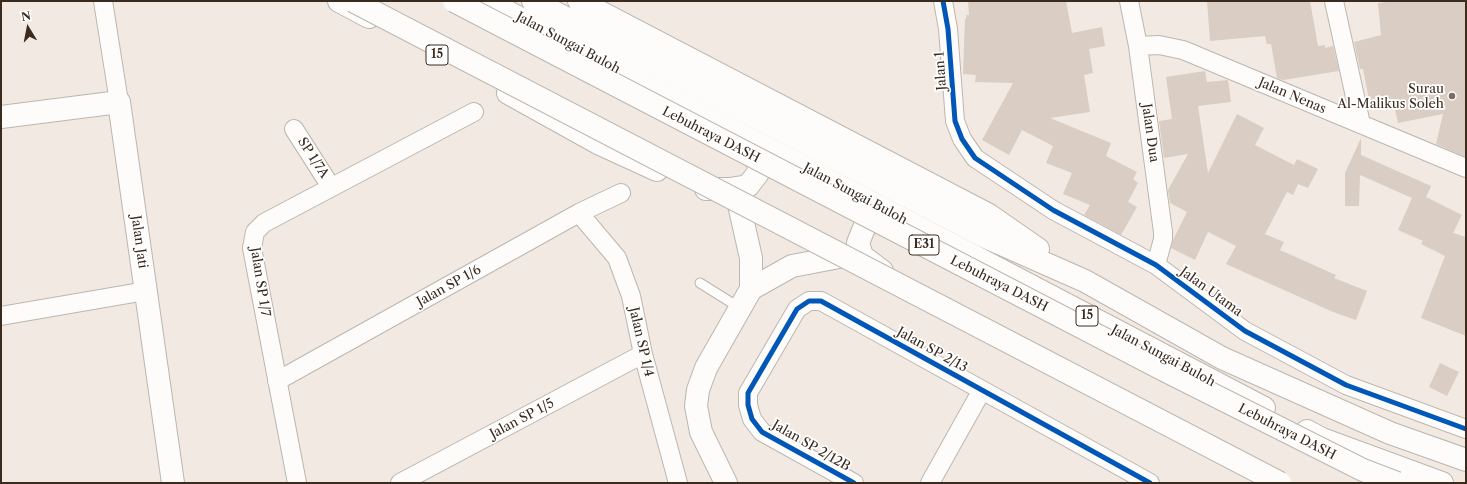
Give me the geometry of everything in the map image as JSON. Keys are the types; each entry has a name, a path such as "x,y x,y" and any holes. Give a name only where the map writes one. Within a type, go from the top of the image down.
{"main road":[{"name":"15","path":"340,1 598,143 780,227 1275,483"},
{"path":"353,1 1280,483"},
{"name":"Lebuhraya DASH","path":"454,1 1164,370 1363,470 1397,483"},
{"name":"Jalan Sungai Buloh","path":"487,1 1322,439 1442,483"},
{"path":"533,1 983,236 1086,281"},
{"path":"579,1 989,215 1086,281 1222,358 1390,433 1466,460"},
{"path":"1,117 119,102"},
{"name":"Jalan Jati","path":"119,102 146,291 168,482"},
{"path":"698,189 730,189 748,186 758,173 759,165 740,134"},
{"path":"726,483 701,432 696,406 698,390 706,368 751,289 751,258 740,209"},
{"path":"892,213 876,215 864,228 858,243 862,256 918,299"},
{"path":"751,289 792,266 839,257"},
{"path":"1179,431 1258,483"}],"street":[{"name":"Jalan Jati","path":"103,1 119,102"},
{"name":"Jalan 1","path":"943,1 948,29 956,121 962,140"},
{"name":"Jalan Dua","path":"1129,1 1138,46 1163,232 1163,239 1156,265"},
{"path":"1334,1 1361,124"},
{"name":"Jalan Nenas","path":"1138,46 1159,45 1183,50 1466,168"},
{"name":"Jalan SP 1/7","path":"297,483 252,248 255,232 264,223 474,112"},
{"name":"SP 1/7A","path":"294,129 331,187"},
{"name":"Jalan Utama","path":"962,140 975,158 1053,210 1156,265 1245,331 1346,385 1466,429"},
{"name":"Jalan SP 1/6","path":"277,381 579,214 621,193"},
{"name":"Jalan SP 1/4","path":"579,214 617,258 631,296 643,354 678,483"},
{"path":"1,316 146,291"},
{"name":"Jalan SP 2/13","path":"748,405 748,393 797,309 809,301 821,301 1150,483"},
{"name":"Jalan SP 1/5","path":"400,483 643,354"},
{"path":"930,483 982,390"},
{"name":"Jalan SP 2/12B","path":"748,405 752,419 762,432 854,483"}],"lane":[{"path":"700,283 740,308"}],"building":[{"path":"968,1 1066,1 1072,33 1102,27 1105,46 1089,49 1093,73 1084,75 1090,112 1050,118 1111,143 1106,156 1137,172 1133,179 1138,183 1128,202 1137,207 1121,235 1084,215 1090,205 1063,194 1072,173 1046,163 1053,146 1022,130 1009,155 982,140 1013,83 975,82 976,75 963,74 965,19 966,15 969,15"},
{"path":"1207,1 1310,1 1318,46 1325,45 1325,48 1333,46 1339,71 1283,80 1277,78 1271,44 1267,44 1265,36 1210,41"},
{"path":"1396,1 1466,1 1466,157 1436,144 1443,114 1398,123 1394,104 1371,109 1363,69 1360,69 1354,42 1381,35 1378,3"},
{"path":"1205,71 1207,82 1228,80 1231,102 1198,106 1208,173 1237,114 1264,128 1255,145 1294,165 1297,159 1318,169 1308,188 1298,184 1293,195 1287,192 1265,234 1284,242 1280,250 1336,275 1334,278 1367,291 1356,320 1333,312 1226,264 1236,246 1208,232 1195,260 1171,248 1173,240 1187,212 1170,203 1168,190 1188,154 1164,158 1159,121 1172,119 1166,77"},
{"path":"1361,138 1361,155 1431,186 1426,197 1462,215 1453,233 1466,237 1466,336 1421,318 1445,256 1421,244 1423,241 1398,230 1412,198 1360,175 1359,206 1345,206 1345,173"},
{"path":"1440,363 1459,372 1447,396 1429,387"}],"cycle path":[{"path":"943,1 948,29 955,121 962,139 975,158 1053,210 1156,265 1245,331 1346,385 1466,429"},
{"path":"854,483 762,432 752,419 748,405 748,393 797,309 809,301 821,301 1150,483"}],"place":[{"name":"Surau Al-Malikus Soleh","path":"1452,96"}]}
